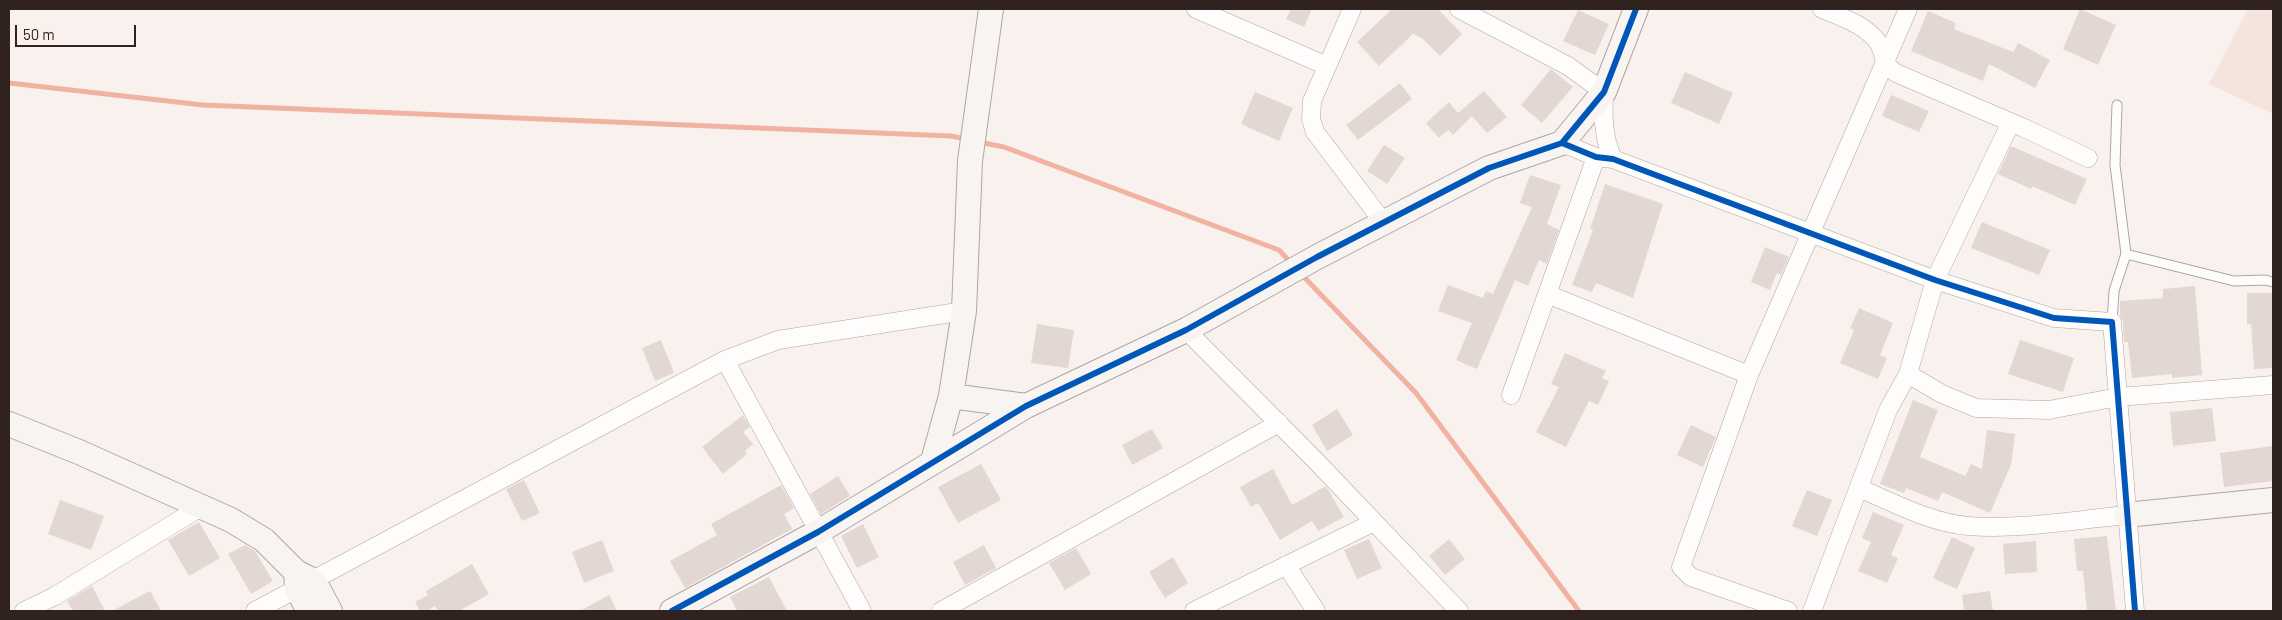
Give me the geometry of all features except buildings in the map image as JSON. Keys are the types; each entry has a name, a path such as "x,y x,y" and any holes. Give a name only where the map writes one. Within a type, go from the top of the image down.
{"street":[{"path":"933,461 951,396 964,311 970,162 991,9"},
{"path":"1196,9 1218,13 1327,66"},
{"path":"1352,9 1312,101 1311,119 1314,132 1384,223"},
{"path":"1459,9 1568,66 1604,92"},
{"path":"672,611 818,532 1026,406 1186,330 1317,257 1489,168 1562,143 1604,92 1636,9"},
{"path":"1822,9 1860,26 1879,44 1885,65 1896,73 2011,122 2088,158"},
{"path":"1788,611 1691,576 1681,567 1749,375 1809,233 1885,65 1908,9"},
{"path":"1511,395 1548,294 1605,158 1604,92"},
{"path":"1812,611 1888,410 1908,374 1935,280 2011,122"},
{"path":"1562,143 1935,280 2054,318 2112,322 2135,611"},
{"path":"1548,294 1749,375"},
{"path":"255,611 302,581 725,360 778,340 964,311"},
{"path":"1186,330 1279,423 1459,611"},
{"path":"725,360 862,611"},
{"path":"1908,374 1942,394 1976,408 2049,410 2118,397 2273,385"},
{"path":"951,396 1026,406"},
{"path":"941,611 1279,423"},
{"path":"9,424 79,452 231,520 264,540 330,611"},
{"path":"1860,488 1921,514 1968,526 2016,525 2273,500"},
{"path":"24,611 55,596 201,508"},
{"path":"1194,611 1374,522"},
{"path":"1286,565 1316,611"},
{"path":"302,581 309,611"}],"lane":[{"path":"2112,322 2114,291 2126,254 2116,164 2117,105"},
{"path":"2126,254 2234,281 2265,280 2273,282"}],"shaded area":[{"path":"2248,9 2273,9 2273,114 2209,84"}],"waterway":[{"path":"9,83 203,105 951,136 966,139"},
{"path":"979,142 1004,147 1279,250 1291,263"},
{"path":"1300,273 1416,393 1579,611"}],"cycle path":[{"path":"672,611 818,532 1026,406 1186,330 1317,257 1489,168 1562,143 1604,92 1636,9"},
{"path":"1562,143 1596,157 1613,159 1935,280 2054,318 2112,322 2135,611"}]}
